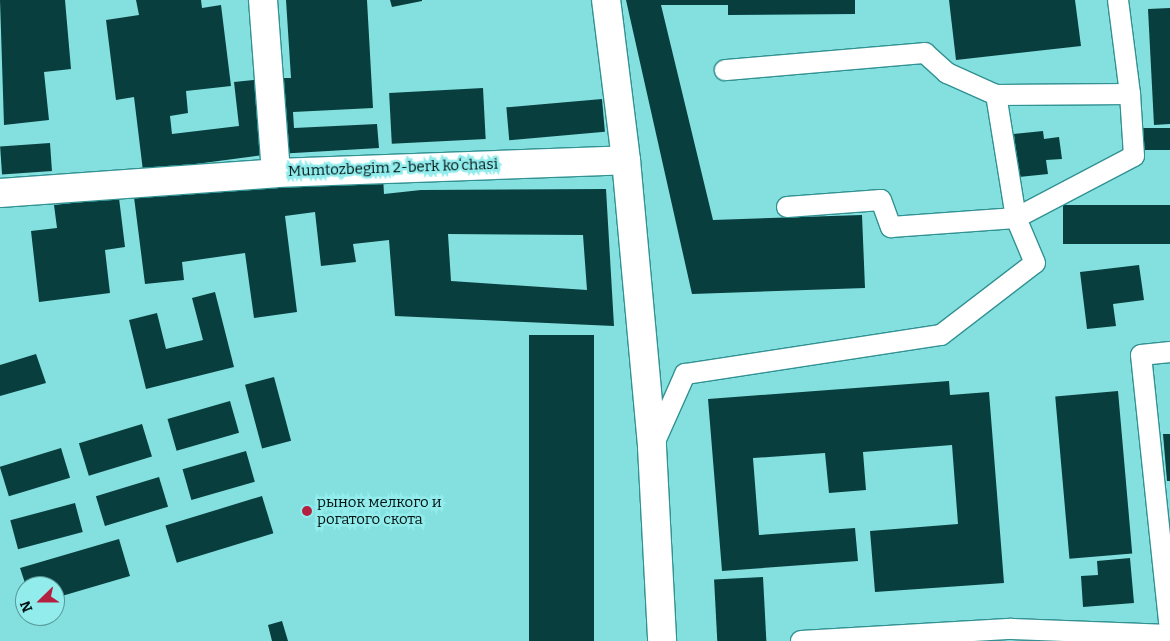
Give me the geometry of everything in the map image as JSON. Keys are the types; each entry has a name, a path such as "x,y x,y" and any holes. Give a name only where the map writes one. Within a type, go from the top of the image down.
{"street":[{"path":"263,0 276,173"},
{"path":"606,0 626,160 652,447 662,641"},
{"name":"Mumtozbegim 2-berk koʻchasi","path":"0,193 276,173 626,160"}],"lane":[{"path":"787,207 881,200 891,227 1016,218 1134,156 1130,94 1118,0"},
{"path":"725,70 925,52 947,72 996,95 1130,94"},
{"path":"652,447 685,374 941,334 1035,263 1016,218 996,95"},
{"path":"1170,352 1141,355 1170,630"},
{"path":"801,641 1000,635 1170,634"}],"building":[{"path":"0,0 65,0 71,69 44,72 49,120 4,125"},
{"path":"136,0 201,0 202,8 221,5 231,86 186,91 188,113 170,116 172,134 239,126 234,82 264,79 271,154 143,171 134,97 116,100 106,20 139,15"},
{"path":"286,0 367,0 373,108 293,112 294,128 377,124 379,148 277,154 271,78 291,78"},
{"path":"390,0 422,0 422,1 392,7"},
{"path":"626,0 855,0 855,14 728,15 728,5 661,5 713,220 862,215 865,288 692,294"},
{"path":"949,0 1075,0 1081,46 956,60"},
{"path":"1170,8 1170,124 1154,125 1148,9"},
{"path":"483,88 486,139 392,144 389,93"},
{"path":"602,99 605,132 509,140 506,107"},
{"path":"1137,128 1170,128 1170,150 1137,150"},
{"path":"1043,131 1044,139 1059,137 1062,159 1046,160 1048,174 1019,177 1014,134"},
{"path":"50,143 52,171 2,174 0,146"},
{"path":"383,176 384,194 421,190 606,189 614,326 395,316 389,240 353,244 356,262 321,266 315,212 285,216 297,312 254,318 245,253 182,262 184,280 145,284 134,197","holes":["448,234 583,235 587,290 451,281"]},
{"path":"119,198 125,247 105,250 110,293 39,302 31,231 57,228 54,205"},
{"path":"1063,205 1170,205 1170,244 1063,244"},
{"path":"1139,265 1144,300 1113,304 1116,326 1087,329 1080,272"},
{"path":"215,292 234,367 146,389 129,320 157,313 166,349 203,340 192,298"},
{"path":"529,335 594,335 594,641 529,641"},
{"path":"36,354 46,383 0,396 0,365"},
{"path":"274,377 291,441 262,449 245,385"},
{"path":"949,381 950,395 989,392 1004,583 875,592 870,531 958,524 952,445 863,452 866,490 829,493 825,453 753,458 759,535 855,528 858,561 722,571 708,399"},
{"path":"1118,391 1132,553 1069,559 1055,396"},
{"path":"230,401 239,433 177,451 168,419"},
{"path":"142,424 152,457 89,476 79,443"},
{"path":"1163,434 1170,434 1170,481 1167,481"},
{"path":"61,448 70,478 9,496 0,467"},
{"path":"246,451 255,482 191,500 183,469"},
{"path":"159,477 168,507 105,526 96,496"},
{"path":"262,496 273,533 177,563 165,526"},
{"path":"75,503 83,532 18,549 10,520"},
{"path":"119,539 130,576 65,595 65,576 23,576 20,568"},
{"path":"1130,558 1134,603 1083,607 1081,576 1098,575 1097,561"},
{"path":"763,577 766,641 717,641 714,580"},
{"path":"282,621 288,641 272,641 268,625"}],"place":[{"name":"рынок мелкого и рогатого скота","path":"307,511"}]}
